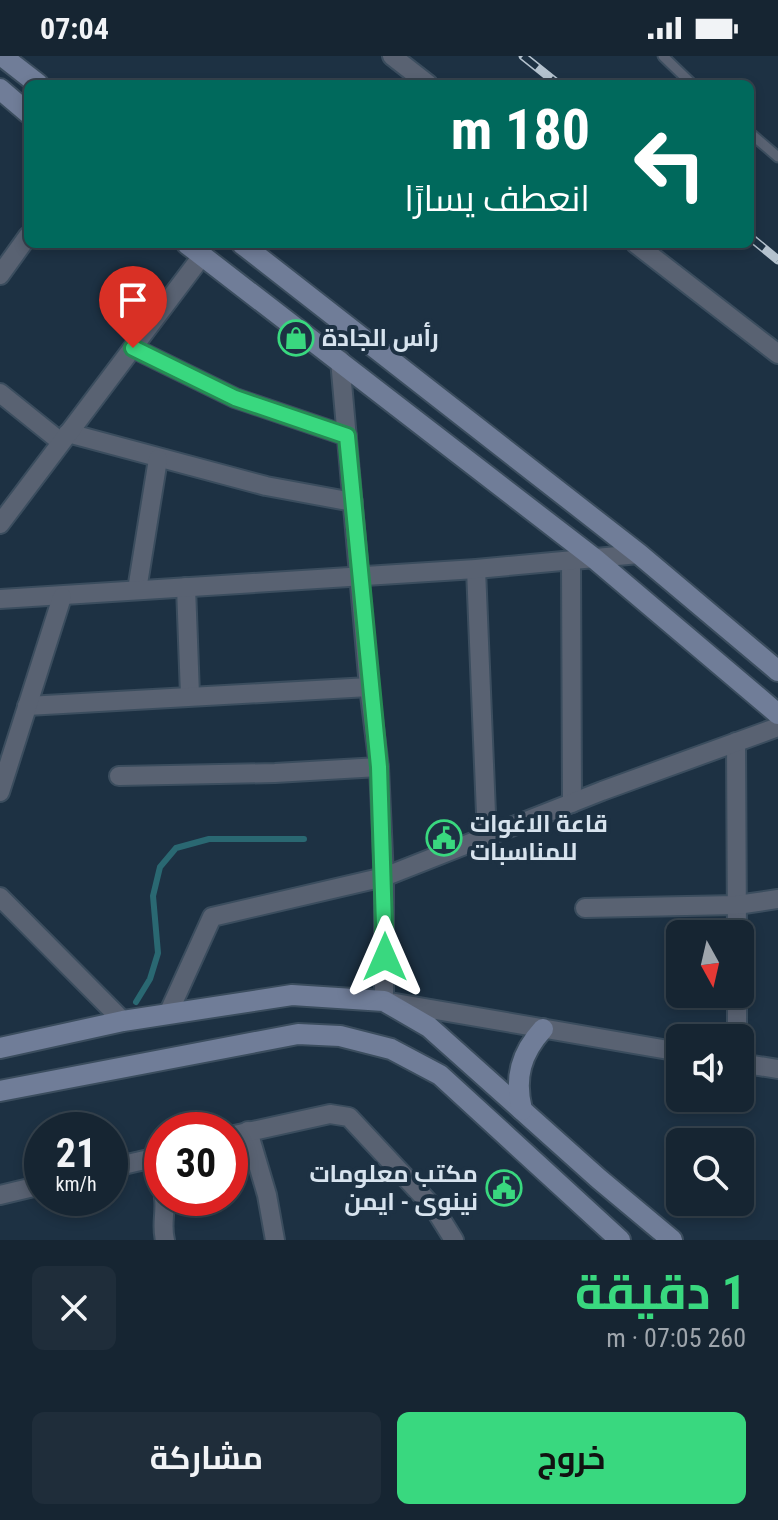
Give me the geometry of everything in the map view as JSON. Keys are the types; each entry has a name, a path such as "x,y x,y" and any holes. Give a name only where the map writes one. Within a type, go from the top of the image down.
{"main road":[{"path":"2,56 33,80"},
{"path":"0,89 24,110"},
{"path":"247,248 639,554 778,671"},
{"path":"194,250 595,559 778,714"},
{"path":"0,1048 123,1021 292,995 384,1001 429,1027 672,1240"},
{"path":"522,1110 518,1096 520,1066 525,1052 543,1029"},
{"path":"0,1091 298,1034 340,1036 391,1049 440,1075 620,1240"}],"street":[{"path":"392,56 423,80"},
{"path":"3,266 24,241"},
{"path":"641,248 778,354"},
{"path":"0,524 133,348 194,250"},
{"path":"133,348 235,398 347,436"},
{"path":"340,360 379,767 384,877 384,1001 666,1050"},
{"path":"0,393 65,437 266,486 353,502"},
{"path":"137,590 158,459"},
{"path":"0,599 476,569 639,554"},
{"path":"571,562 572,803"},
{"path":"476,569 487,838"},
{"path":"186,587 190,695"},
{"path":"0,792 62,597"},
{"path":"27,706 369,687"},
{"path":"168,1014 212,917 384,877 778,727"},
{"path":"736,742 737,920"},
{"path":"119,776 379,767"},
{"path":"0,897 123,1021"},
{"path":"585,908 737,905 778,899"},
{"path":"754,1065 778,1069"},
{"path":"248,1131 330,1114 349,1117 434,1208 454,1240"},
{"path":"248,1153 267,1195 275,1240"},
{"path":"0,1195 24,1189"},
{"path":"164,1216 161,1226 165,1240"}],"lane":[{"path":"663,56 688,80"},
{"path":"754,136 778,157"}],"waterway":[{"path":"136,1002 150,979 158,953 153,896 160,867 176,848 209,839 304,839"}],"railway":[{"path":"523,56 553,80"},
{"path":"754,240 778,260"}],"place":[{"name":"رأس الجادة","path":"296,338"},
{"name":"قاعة الاغوات للمناسبات","path":"444,838"},
{"name":"مكتب معلومات نينوى - ايمن","path":"504,1188"}],"route":[{"path":"133,348 235,398 347,436 379,767 385,957"}]}
